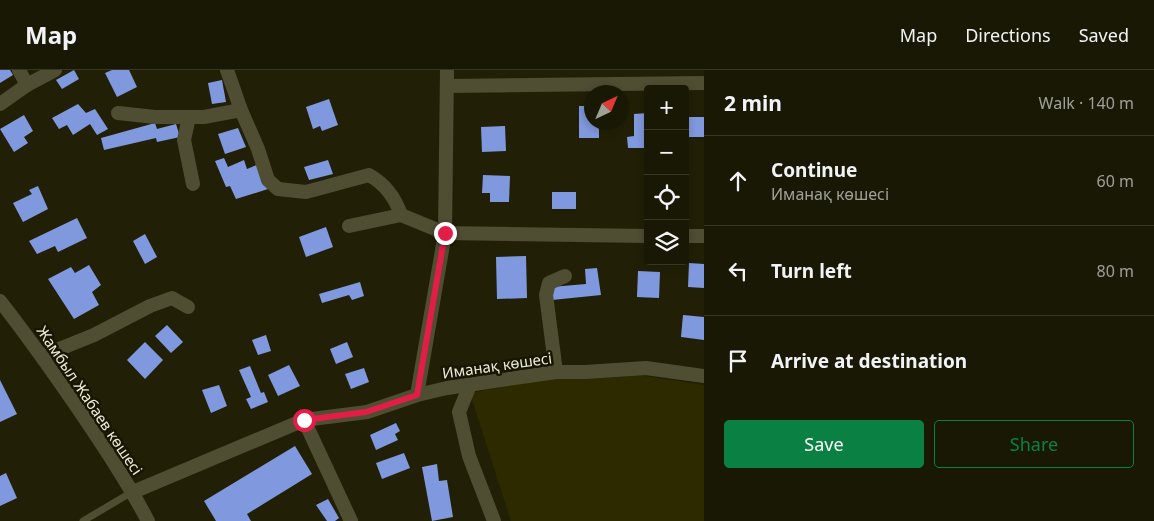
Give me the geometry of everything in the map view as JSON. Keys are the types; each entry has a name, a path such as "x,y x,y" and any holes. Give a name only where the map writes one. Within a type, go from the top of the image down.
{"street":[{"path":"20,70 27,85"},
{"path":"0,104 27,85 55,70"},
{"path":"227,70 268,180 278,189 306,192 369,175 381,182 397,202 401,215"},
{"path":"417,395 445,233 448,70"},
{"path":"448,86 704,83"},
{"path":"118,113 155,117 204,117 241,110"},
{"path":"189,117 184,140 193,184"},
{"path":"349,226 401,215 445,233 644,236"},
{"path":"689,236 704,236"},
{"path":"556,372 546,295 550,283 565,276"},
{"path":"42,356 94,335 150,306 172,298 188,308"},
{"name":"Жамбыл Жабаев көшесі","path":"0,301 5,315 42,356 133,492 148,521"},
{"name":"Иманақ көшесі","path":"133,492 304,420 366,412 417,395 556,372 646,368 704,376"},
{"path":"470,385 459,412 469,456 494,521"},
{"path":"304,420 351,521"}],"lane":[{"path":"83,521 133,492"}],"shaded area":[{"path":"598,369 704,385 704,521 511,521 470,393"}],"building":[{"path":"0,70 10,70 13,75 0,83"},
{"path":"74,70 79,79 62,89 56,80"},
{"path":"112,70 129,70 137,87 117,97 105,73"},
{"path":"222,80 226,102 212,104 208,83"},
{"path":"329,99 338,125 322,131 320,126 313,129 306,107"},
{"path":"78,104 86,113 95,109 108,129 97,135 90,124 73,135 67,125 59,129 52,118"},
{"path":"579,106 584,106 584,130 599,130 599,138 579,138"},
{"path":"644,113 644,148 628,148 627,137 634,136 634,114"},
{"path":"24,115 33,131 24,137 28,143 14,152 0,129"},
{"path":"689,117 704,117 704,137 689,137"},
{"path":"155,123 157,129 176,124 180,137 157,142 156,138 104,150 101,138"},
{"path":"505,126 506,151 482,152 481,127"},
{"path":"238,128 246,147 225,154 218,134"},
{"path":"224,158 228,167 244,160 247,169 259,164 268,189 236,199 230,186 226,187 215,161"},
{"path":"328,160 333,174 309,180 304,167"},
{"path":"483,175 510,176 509,202 490,202 490,193 482,193"},
{"path":"38,186 48,209 23,222 13,203 32,194 29,190"},
{"path":"552,192 576,192 576,209 552,209"},
{"path":"77,218 87,238 58,252 55,246 37,254 29,241"},
{"path":"326,227 333,247 306,257 299,237"},
{"path":"145,234 157,257 145,264 133,241"},
{"path":"526,256 527,298 497,299 496,257"},
{"path":"689,263 704,264 704,288 688,287"},
{"path":"89,265 101,285 92,292 99,305 74,319 48,279 71,267 75,273"},
{"path":"597,268 601,295 552,300 551,287 586,284 585,269"},
{"path":"638,271 660,272 659,298 637,297"},
{"path":"360,282 364,296 352,300 349,295 322,303 319,294"},
{"path":"683,315 704,317 704,340 681,337"},
{"path":"167,325 183,342 171,353 155,336"},
{"path":"266,335 271,351 258,355 252,340"},
{"path":"145,342 163,360 145,379 127,360"},
{"path":"347,342 353,357 336,364 330,349"},
{"path":"289,365 300,386 278,396 268,375"},
{"path":"250,366 261,393 264,392 268,402 251,409 246,399 251,397 239,370"},
{"path":"364,368 369,382 351,389 345,374"},
{"path":"0,380 17,414 0,422"},
{"path":"219,385 227,406 211,413 202,390"},
{"path":"396,423 400,431 395,434 398,440 376,450 370,435"},
{"path":"295,446 312,474 247,514 251,521 216,521 204,501"},
{"path":"404,453 410,468 382,479 376,463"},
{"path":"437,464 439,481 447,480 453,517 432,521 422,467"},
{"path":"6,473 17,498 0,506 0,476"},
{"path":"328,499 339,518 335,521 327,521 316,505"}],"route":[{"path":"304,420 366,412 417,395 445,233"}]}
